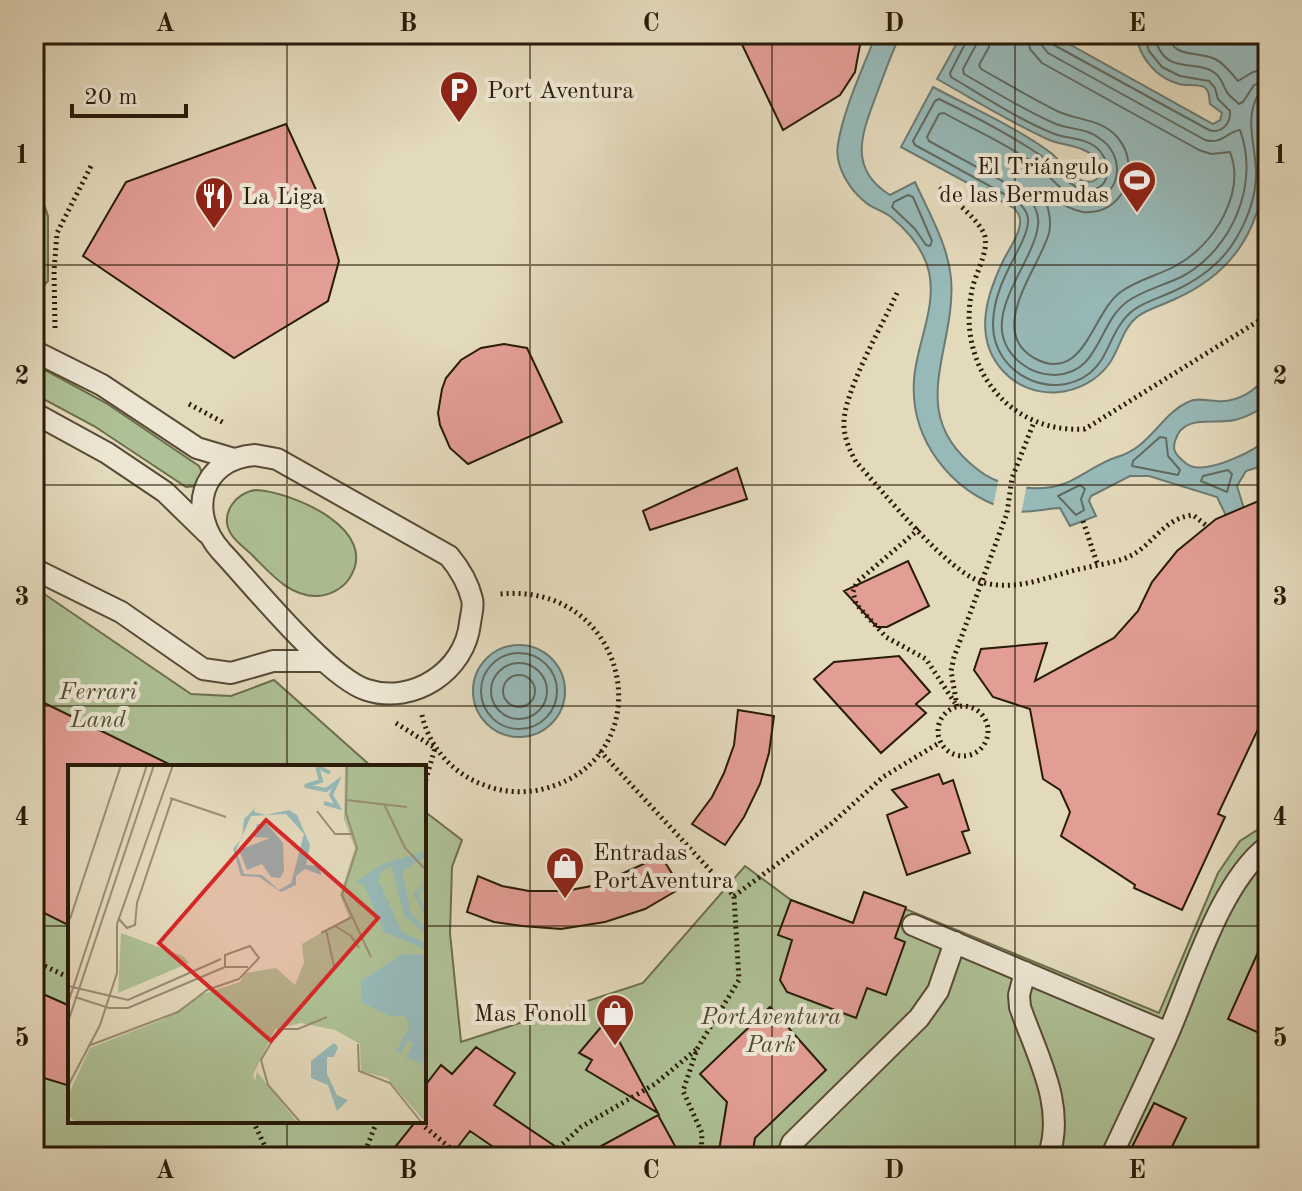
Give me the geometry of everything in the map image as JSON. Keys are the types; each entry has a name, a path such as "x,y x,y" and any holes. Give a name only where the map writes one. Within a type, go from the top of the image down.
{"lane":[{"path":"34,351 102,385 197,448 234,459"},
{"path":"34,413 107,453 165,492 324,661 363,689 389,694 416,691 445,672 456,659 469,631 474,602 459,569 449,556 277,459 255,455 234,459 216,471 204,490 202,512 207,534"},
{"path":"34,569 121,612 203,669 231,673 273,661 324,661"},
{"path":"1111,1157 1168,1033 1216,917 1253,857 1268,846"},
{"path":"913,925 1168,1033"},
{"path":"787,1157 792,1143 919,1018 938,991 955,942"},
{"path":"1025,972 1019,995 1020,1007 1051,1092 1054,1122 1048,1157"}],"path":[{"path":"55,328 57,233 92,164"},
{"path":"940,187 980,226 985,236 971,291 969,326 981,368 1002,400 1034,422 1059,429 1085,429 1268,315"},
{"path":"1259,235 1268,238"},
{"path":"897,293 847,402 843,425 847,445 856,462 952,564 981,583 1019,586 1097,563 1125,559 1139,551 1170,522 1184,516 1193,515 1207,526"},
{"path":"957,706 951,671 954,657 1007,513 1012,478 1034,422"},
{"path":"1083,521 1097,563"},
{"path":"919,529 857,582 853,592 856,604 886,637 926,659 957,706"},
{"path":"416,691 424,726 435,748 451,766 471,780 493,789 517,792 541,790 564,782 583,769 600,751 611,730 618,706 618,682 613,659 602,637 586,619 567,605 544,596 520,592 474,602"},
{"path":"957,706 969,706 979,711 986,720 986,742 979,752 968,757 957,756 939,743 939,720 957,706"},
{"path":"734,896 831,824 883,777 939,743"},
{"path":"426,779 435,748"},
{"path":"600,751 734,896 739,980 697,1049 683,1091 702,1133 701,1157"},
{"path":"34,961 68,977"},
{"path":"558,1148 581,1127 655,1084 697,1049"},
{"path":"254,1123 270,1157"},
{"path":"363,1157 376,1123"},
{"path":"425,1127 461,1157"}],"green space":[{"path":"34,177 48,216 48,281 40,289 34,287"},
{"path":"34,364 106,403 199,466 203,475 197,486 186,487 94,426 34,394"},
{"path":"256,490 272,492 310,506 344,530 354,545 356,561 343,586 318,596 299,593 274,577 236,540 228,526 228,512 242,495"},
{"name":"PortAventura Park","path":"34,587 191,694 231,696 274,680 370,765 68,765 68,1123 426,1123 426,813 462,840 452,867 450,933 461,1042 643,983 745,866 791,900 853,923 864,892 1159,1013 1218,873 1240,841 1268,823 1268,1157 120,1157 100,1152 68,1157 34,1157"}],"water":[{"path":"876,34 901,34 867,121 863,135 863,161 867,173 890,195 915,182 946,253 951,278 951,305 938,379 938,403 943,425 955,447 977,469 1002,483 1052,487 1128,453 1147,439 1170,414 1188,402 1239,398 1253,390 1268,373 1268,404 1235,420 1192,423 1179,432 1174,446 1186,464 1202,467 1233,459 1268,438 1268,464 1246,471 1237,486 1249,525 1234,532 1217,497 1149,476 1130,476 1091,496 1089,501 1096,516 1070,526 1060,508 1020,512 986,501 967,490 938,460 919,423 915,402 914,380 930,299 927,264 903,228 853,190 838,160 838,144 845,116"},
{"name":"El Triángulo de las Bermudas","path":"962,34 1051,34 1213,124 1220,120 1222,113 1210,104 1206,89 1179,84 1156,72 1141,51 1136,34 1268,34 1269,90 1259,117 1263,186 1246,238 1221,270 1210,278 1137,317 1128,327 1109,364 1086,384 1072,390 1043,392 1015,381 993,358 988,344 985,329 988,300 998,271 1018,233 1020,217 1017,212 901,147 933,87 1009,126 1051,153 1079,179 1090,182 1098,176 1096,160 1086,151 1031,131 937,79"},
{"path":"519,645 537,648 552,658 562,673 565,691 562,709 552,724 537,734 519,737 501,734 486,724 476,709 473,691 476,673 486,658 501,648"}],"pier":[{"path":"999,476 1027,484 1021,515 993,507"}],"building":[{"path":"737,34 862,34 855,72 840,95 783,130"},
{"name":"La Liga","path":"286,124 323,205 339,261 328,301 234,358 83,256 126,182"},
{"path":"504,344 527,348 562,422 468,464 450,448 440,425 438,413 442,389 446,378 461,360 481,348"},
{"path":"737,468 747,499 650,530 643,511"},
{"path":"1268,497 1268,723 1259,727 1218,814 1225,817 1182,910 1134,888 1135,885 1061,836 1070,812 1060,790 1043,779 1030,709 993,697 974,670 981,649 1047,643 1035,681 1114,638 1138,611 1152,582 1177,551 1216,519"},
{"path":"908,561 929,606 887,627 877,627 844,591"},
{"path":"899,656 930,692 916,704 926,713 881,753 814,679 834,662"},
{"path":"34,698 171,765 68,765 68,925 34,908"},
{"name":"Entradas PortAventura","path":"738,710 774,716 769,753 760,784 744,817 725,845 692,824 712,797 724,773 734,745"},
{"path":"939,774 943,784 953,780 969,830 962,832 970,853 907,875 887,815 907,807 892,790"},
{"name":"Entradas PortAventura","path":"661,856 681,888 645,909 605,922 561,929 494,922 467,912 478,876 502,886 529,891 565,891 597,885"},
{"path":"864,892 906,907 895,938 905,942 886,995 867,988 856,1018 787,992 780,980 792,940 778,935 791,900 853,923"},
{"path":"1268,930 1268,1037 1228,1019"},
{"path":"34,990 68,1005 68,1085 34,1075"},
{"path":"770,1007 826,1070 755,1138 752,1157 718,1157 727,1102 700,1074"},
{"path":"607,1020 658,1113 586,1070 592,1060 579,1053"},
{"path":"476,1047 515,1073 494,1105 571,1157 508,1157 470,1131 450,1157 387,1157 414,1123 426,1123 426,1084 441,1065 452,1074"},
{"path":"1154,1103 1186,1118 1167,1157 1127,1157"},
{"path":"658,1115 681,1157 581,1157"}],"place":[{"name":"Port Aventura","path":"459,124"},
{"name":"El Triángulo de las Bermudas","path":"1137,214"},
{"name":"La Liga","path":"214,230"},
{"name":"Entradas PortAventura","path":"565,900"},
{"name":"Mas Fonoll","path":"615,1047"}],"park label":[{"name":"Ferrari Land","path":"98,705"}]}
